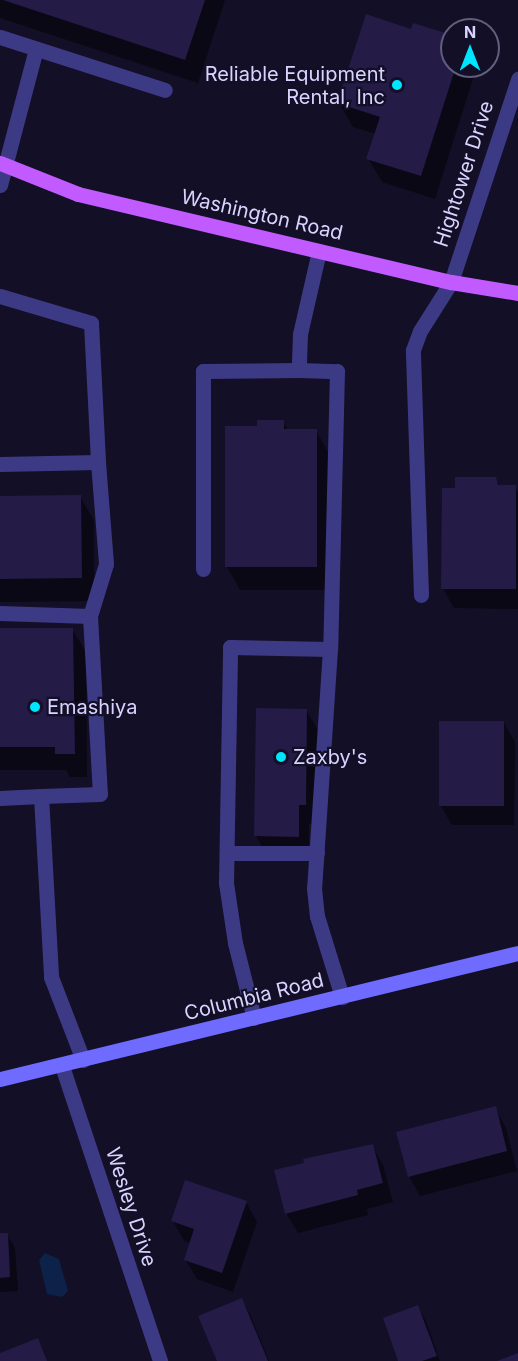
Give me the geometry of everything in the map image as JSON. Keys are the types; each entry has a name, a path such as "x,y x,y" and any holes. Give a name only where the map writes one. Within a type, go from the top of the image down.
{"main road":[{"name":"Washington Road","path":"3,164 78,194 451,282 518,293"},
{"name":"Columbia Road","path":"0,1079 62,1066 518,953"}],"street":[{"path":"0,37 165,90"},
{"path":"0,185 3,164 36,49"},
{"name":"Hightower Drive","path":"420,596 413,350 420,331 451,282 518,79"},
{"path":"299,370 300,334 319,251"},
{"path":"0,296 91,323 106,564 90,616 100,794 0,798"},
{"path":"203,569 203,371 337,371 330,649 316,853 317,916 342,997"},
{"path":"0,464 98,462"},
{"path":"0,614 90,616"},
{"path":"255,1018 235,943 226,883 230,647 330,649"},
{"path":"41,796 51,977 83,1060"},
{"path":"227,853 316,853"},
{"name":"Wesley Drive","path":"62,1066 160,1361"}],"water":[{"path":"45,1253 59,1259 68,1291 62,1297 47,1294 39,1260"}],"building":[{"path":"3,0 205,0 185,60"},
{"name":"Reliable Equipment Rental, Inc","path":"366,14 411,29 413,23 440,31 440,78 452,78 421,176 366,159 380,117 337,103"},
{"path":"257,420 284,420 284,429 317,429 317,567 225,567 225,426 257,426"},
{"path":"455,477 496,477 498,485 516,485 516,589 441,589 442,488 455,488"},
{"path":"81,495 82,578 0,579 0,496"},
{"path":"0,628 73,628 75,754 55,754 55,747 0,747"},
{"name":"Zaxby's","path":"256,708 307,709 306,805 299,805 299,837 254,836"},
{"path":"439,721 504,721 504,806 439,806"},
{"path":"496,1106 507,1151 408,1177 396,1132"},
{"path":"373,1144 383,1183 357,1190 358,1195 285,1214 274,1170 304,1163 303,1159"},
{"path":"185,1180 247,1201 222,1273 184,1260 194,1229 171,1221"},
{"path":"0,1233 8,1233 10,1277 0,1278"},
{"path":"242,1298 268,1361 217,1361 198,1316"},
{"path":"418,1305 437,1356 422,1361 398,1361 383,1318"},
{"path":"38,1338 47,1361 0,1361 0,1353"},
{"path":"518,1353 518,1361 497,1361"}],"place":[{"name":"Reliable Equipment Rental, Inc","path":"397,85"},
{"name":"Emashiya","path":"35,707"},
{"name":"Zaxby's","path":"281,757"}]}
